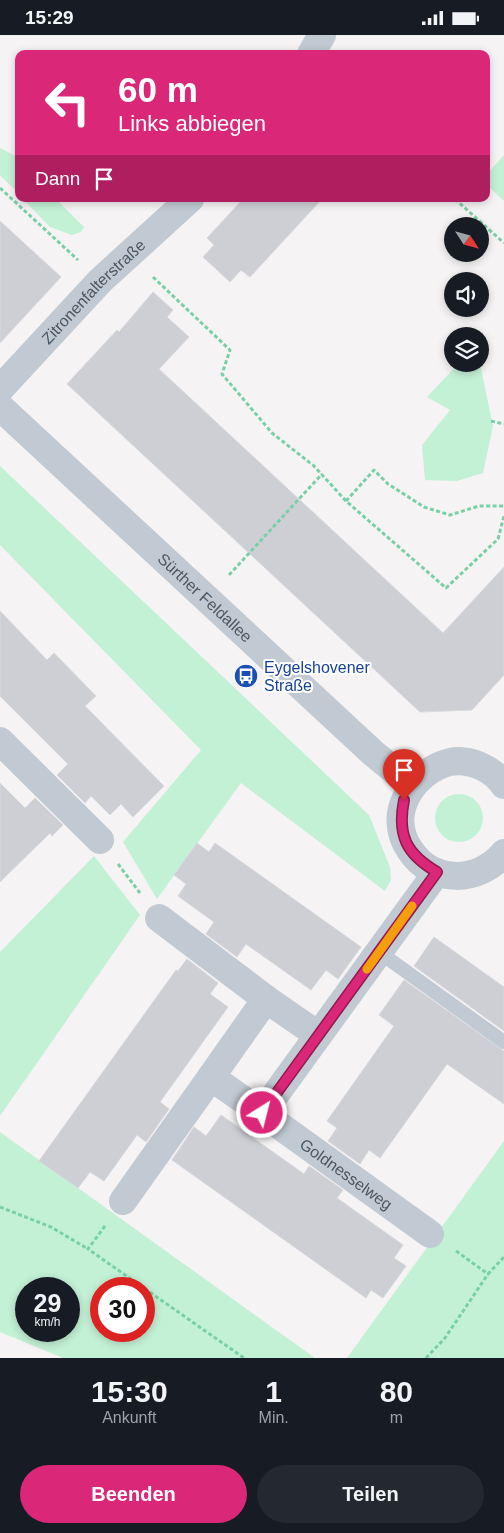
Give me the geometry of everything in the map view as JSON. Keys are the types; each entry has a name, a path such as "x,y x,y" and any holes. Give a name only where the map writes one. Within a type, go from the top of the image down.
{"street":[{"path":"313,50 322,35"},
{"name":"Zitronenfalterstraße","path":"0,389 100,281 187,202"},
{"name":"Sürther Feldallee","path":"0,407 372,753 412,785"},
{"path":"2,747 100,840"},
{"path":"501,862 482,872 466,877 450,876 437,872 420,863 409,849 402,834 400,817 404,800 412,785 424,773 438,765 454,761 471,762 503,779"},
{"path":"262,1113 437,872"},
{"path":"159,918 266,999 318,1035"},
{"path":"123,1201 266,999"},
{"name":"Goldnesselweg","path":"211,1077 430,1234"}],"lane":[{"path":"379,951 504,1042"}],"path":[{"path":"0,188 15,202"},
{"path":"15,202 100,281"},
{"path":"458,202 504,243"},
{"path":"129,255 230,350 222,374 272,433 322,475 346,501 446,588 498,539 502,531 504,517"},
{"path":"491,421 504,424"},
{"path":"346,501 374,470 388,484 424,507 450,515 479,506 504,506"},
{"path":"207,599 322,475"},
{"path":"100,840 159,918"},
{"path":"88,1249 123,1201"},
{"path":"0,1207 51,1227 88,1249 244,1358"},
{"path":"430,1234 488,1274"},
{"path":"426,1358 445,1338 488,1274 504,1257"}],"green space":[{"path":"0,148 15,156 15,190 0,175"},
{"path":"504,155 504,201 490,188 490,171"},
{"path":"26,202 59,202 84,227 81,232 72,235 50,227"},
{"path":"450,372 482,372 493,426 483,473 457,481 425,480 422,445 450,410 427,397"},
{"path":"0,466 369,815 390,867 391,880 385,891 241,783 157,899 123,842 201,750 0,545"},
{"path":"454,794 464,794 473,798 479,804 482,809 482,827 473,838 464,842 454,842 445,838 439,832 435,823 435,813 439,804 445,798"},
{"path":"94,856 140,915 0,1116 0,952"},
{"path":"0,1132 315,1358 63,1358 24,1342 80,1342 80,1277 15,1277 15,1338 0,1332"},
{"path":"504,1141 504,1358 347,1358"}],"building":[{"path":"240,202 319,202 250,277 241,270 230,282 203,257 214,245 207,238"},
{"path":"0,221 61,277 0,343"},
{"path":"153,292 173,310 167,317 189,337 159,369 443,633 504,567 504,675 472,710 420,712 67,384 117,330 119,332"},
{"path":"0,611 47,660 54,653 96,696 85,706 164,786 133,817 121,804 110,815 91,796 85,803 57,775 68,764 0,696"},
{"path":"0,783 25,808 35,798 63,825 52,836 50,833 0,882"},
{"path":"197,843 209,852 215,843 361,947 338,979 326,970 311,990 246,944 237,957 206,934 214,922 178,896 186,884 174,875"},
{"path":"434,937 504,987 504,1031 414,966"},
{"path":"187,959 218,983 210,994 228,1007 160,1102 169,1109 146,1142 137,1135 104,1181 90,1172 78,1188 39,1161 176,970 178,971"},
{"path":"404,980 504,1051 504,1104 447,1064 380,1158 369,1150 360,1164 328,1141 337,1128 327,1121 394,1026 379,1015"},
{"path":"221,1115 304,1174 309,1166 343,1190 337,1198 403,1245 394,1258 406,1266 383,1298 371,1290 366,1298 172,1160 194,1127 206,1136"}],"slow traffic":[{"path":"367,969 412,906"}],"place":[{"name":"Eygelshovener Straße","path":"246,676"}],"route":[{"path":"262,1113 437,872 420,863 409,849 402,834 400,817 404,800"}]}
